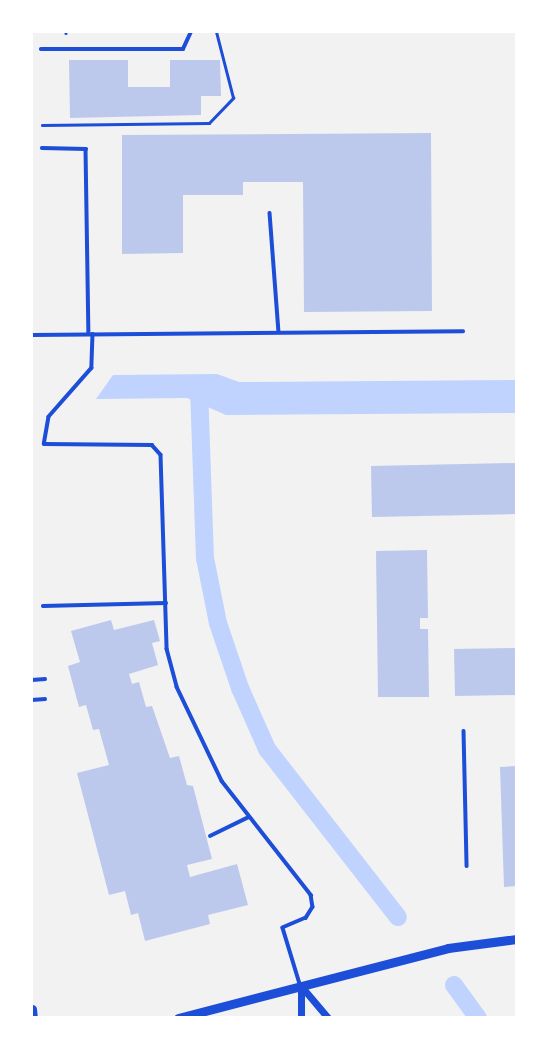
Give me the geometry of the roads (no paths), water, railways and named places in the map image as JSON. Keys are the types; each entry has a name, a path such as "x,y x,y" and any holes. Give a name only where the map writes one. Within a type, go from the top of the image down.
{"street":[{"path":"178,1017 448,948 516,939"},
{"path":"300,986 301,1017"},
{"path":"300,986 328,1017"},
{"path":"32,1009 33,1017"}],"lane":[{"path":"41,49 183,49 191,32"},
{"path":"42,148 86,149 92,368 49,417 44,444 152,445 161,454 167,649 177,687 222,781 311,895 313,907 306,918 283,928 300,986"},
{"path":"271,213 279,332"},
{"path":"32,335 463,331"},
{"path":"43,606 166,603"},
{"path":"32,680 45,680"},
{"path":"32,700 45,699"},
{"path":"464,731 467,866"},
{"path":"210,836 248,817"}],"water":[{"path":"217,374 239,382 516,380 516,413 226,415 187,398 96,399 113,375"}],"waterway":[{"path":"199,388 205,558 218,623 240,688 267,749 398,917"},
{"path":"454,985 478,1018"}]}
